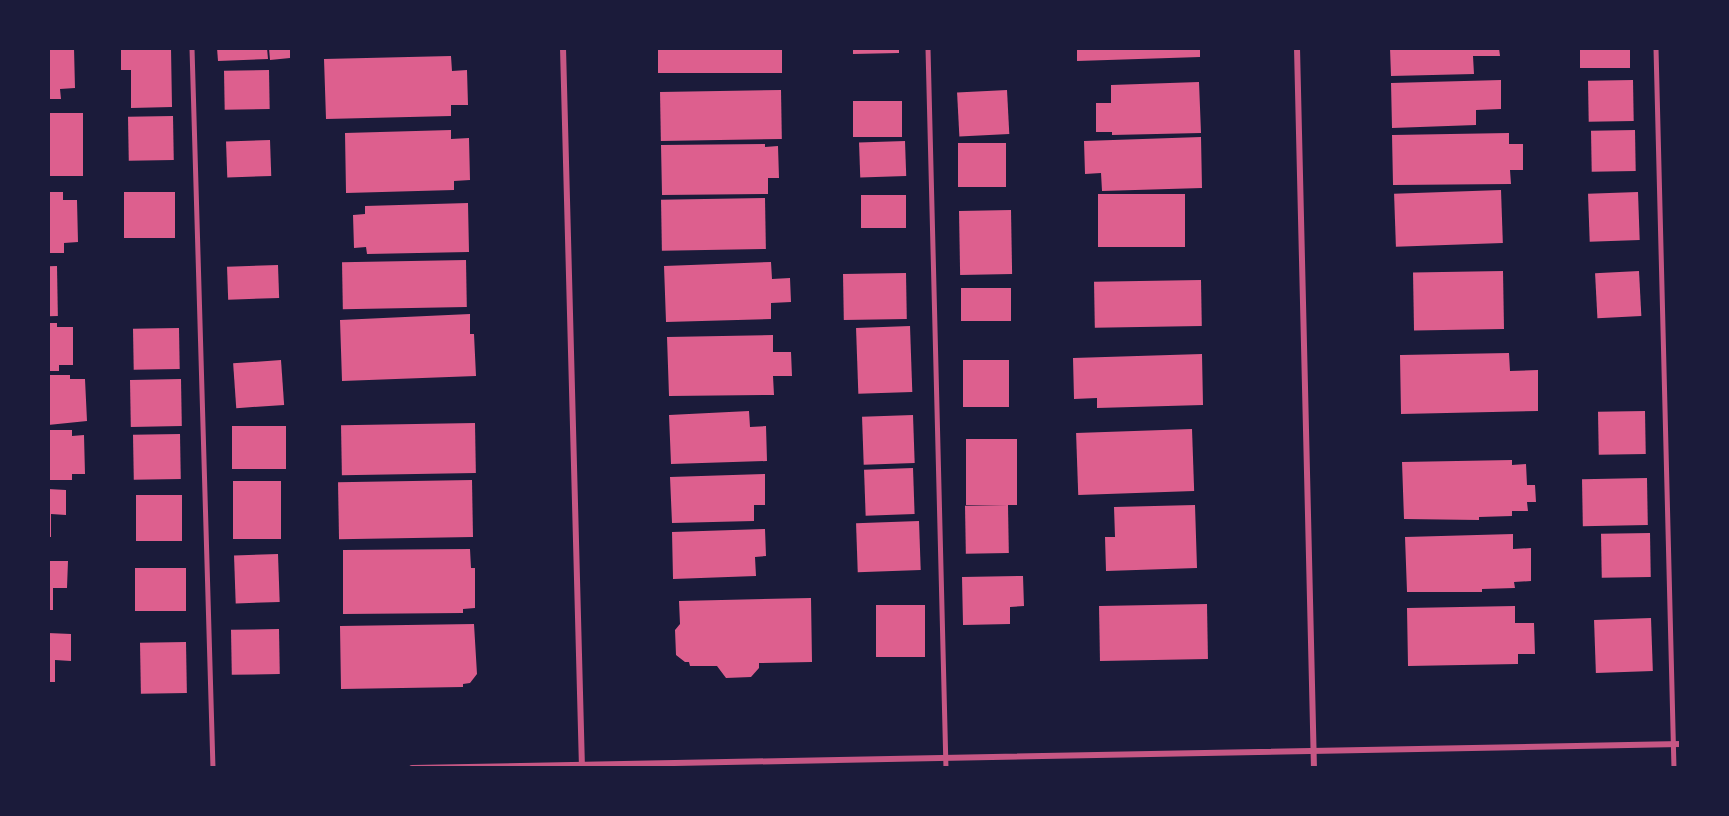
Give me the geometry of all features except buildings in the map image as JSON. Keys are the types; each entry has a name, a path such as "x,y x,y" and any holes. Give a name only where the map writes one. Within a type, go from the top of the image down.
{"street":[{"path":"563,48 582,766"},
{"path":"1297,48 1314,768"},
{"path":"412,768 1681,744"}],"lane":[{"path":"192,48 213,768"},
{"path":"928,48 946,768"},
{"path":"1656,48 1674,768"}]}
